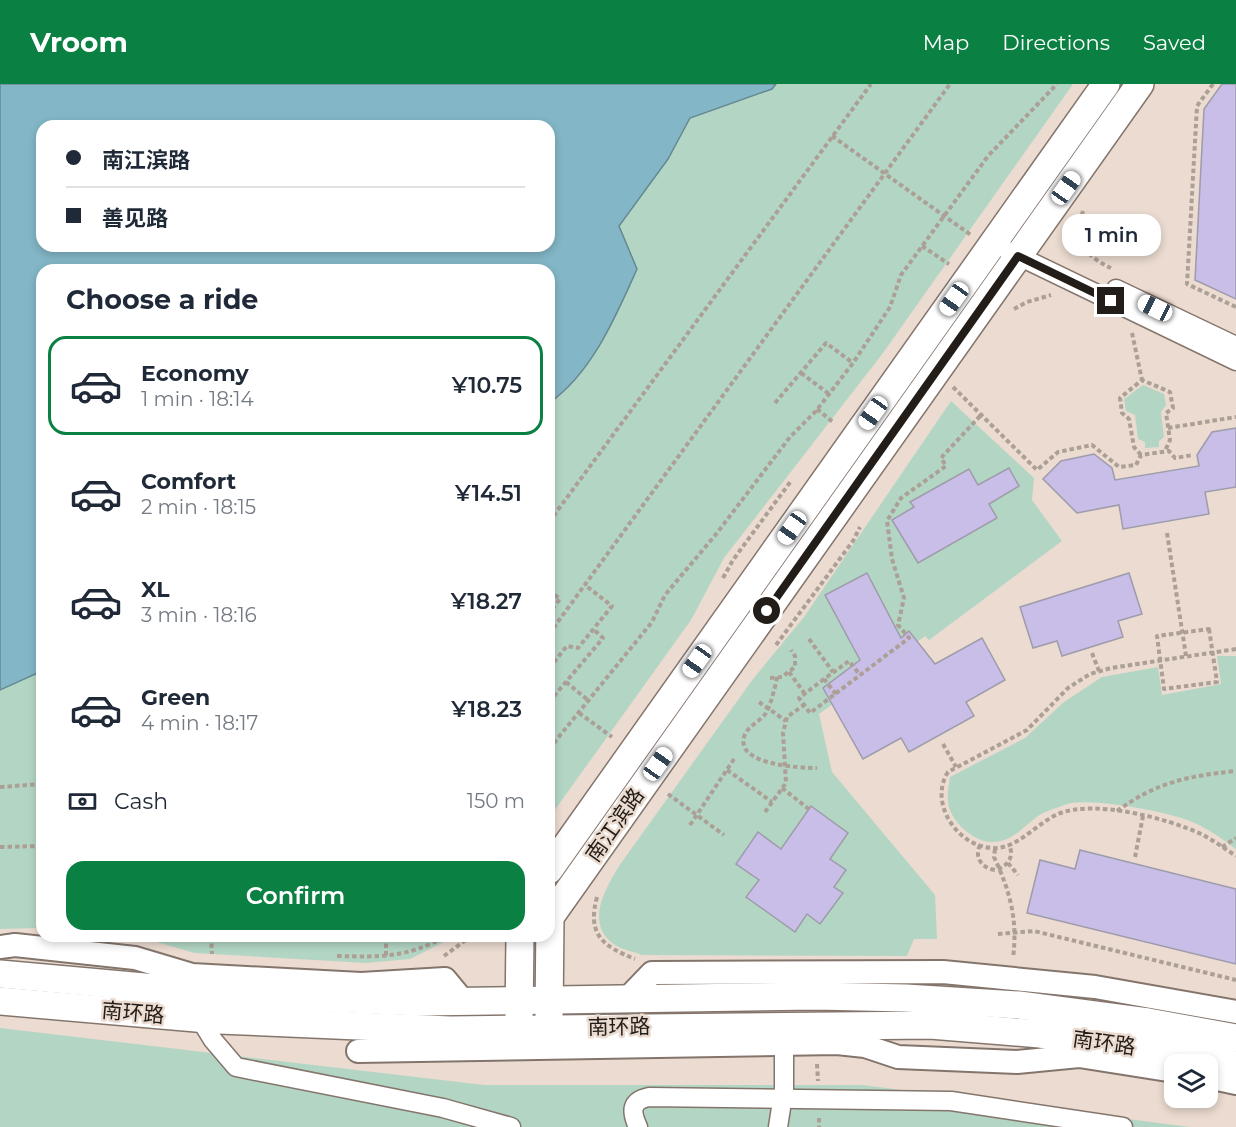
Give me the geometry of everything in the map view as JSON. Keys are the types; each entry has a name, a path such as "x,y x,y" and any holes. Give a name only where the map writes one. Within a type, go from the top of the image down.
{"main road":[{"name":"南江滨路","path":"555,861 988,238 1106,84"},
{"name":"南江滨路","path":"555,910 1140,84"},
{"path":"519,1028 520,942"},
{"name":"南江滨路","path":"549,1028 550,942"},
{"name":"南环路","path":"0,974 222,994 464,1002 816,996 1007,1004 1148,1022 1236,1038"},
{"name":"南环路","path":"0,1000 200,1018 450,1030 549,1028 784,1034 930,1025 1040,1034 1186,1054 1236,1065"}],"street":[{"path":"988,238 1236,346"},
{"path":"1021,251 1236,361"},
{"path":"0,947 15,945 135,957 192,975 361,984 445,979 464,1002"},
{"path":"625,1001 652,973 943,972 1095,987 1236,1012"},
{"path":"200,1018 213,1040 236,1067 443,1108 512,1127"},
{"path":"358,1051 784,1034 865,1046 898,1057 1017,1062 1079,1056 1164,1069"},
{"path":"778,1127 783,1097 784,1034"},
{"path":"1218,1079 1236,1083"},
{"path":"638,1127 632,1114 634,1104 639,1099 649,1097 951,1101 1124,1127"}],"path":[{"path":"555,514 871,84"},
{"path":"555,626 950,84"},
{"path":"555,743 652,622 665,594 717,533 790,437 818,410 853,363 890,307 901,276 988,156 1057,84"},
{"path":"1213,84 1197,106 1187,284 1236,307"},
{"path":"832,136 944,216 988,238"},
{"path":"1086,200 1079,223 1082,244 1092,259 1112,269"},
{"path":"922,246 951,266"},
{"path":"1008,312 1026,302 1051,295 1061,297"},
{"path":"1130,323 1142,380"},
{"path":"775,404 826,343 853,363"},
{"path":"801,373 829,394"},
{"path":"1142,380 1170,392 1173,408 1166,413 1170,440 1165,452"},
{"path":"1141,455 1134,447 1129,419 1122,413 1120,398 1142,380"},
{"path":"945,394 951,385 1037,470 1058,452 1092,446 1119,467 1136,465 1141,455"},
{"path":"818,410 834,423"},
{"path":"860,675 849,661 799,698 810,713 909,638 898,625 904,598 892,559 887,521 901,498 946,466 941,458 981,415"},
{"path":"1168,428 1236,417"},
{"path":"1141,455 1169,451 1175,458 1193,455"},
{"path":"774,647 853,541 863,520"},
{"path":"1167,533 1185,656"},
{"path":"555,661 567,646 578,648 612,606 585,585"},
{"path":"555,695 603,638 593,629"},
{"path":"1209,629 1212,652 1217,682 1164,689 1157,636 1209,629"},
{"path":"809,639 833,672"},
{"path":"1236,649 1099,671 1068,688 1027,730 956,767 943,780 943,808 951,824 964,837 995,849 1009,845 1059,814 1078,808 1143,816 1180,825 1236,856"},
{"path":"770,678 789,672 795,667 795,656 791,650"},
{"path":"1092,653 1099,671"},
{"path":"789,672 805,694"},
{"path":"777,677 767,708 743,738 745,748 752,756 785,766 818,768"},
{"path":"824,679 836,694"},
{"path":"566,682 589,701"},
{"path":"759,702 786,721"},
{"path":"765,812 786,783 783,733 787,717 804,705"},
{"path":"579,713 615,739"},
{"path":"743,725 748,730"},
{"path":"944,744 956,767"},
{"path":"690,825 734,759"},
{"path":"727,770 772,802"},
{"path":"1117,812 1137,797 1183,777 1236,771"},
{"path":"0,787 36,784"},
{"path":"782,788 810,810"},
{"path":"664,791 724,835"},
{"path":"1135,857 1143,816"},
{"path":"1222,847 1236,838"},
{"path":"980,844 978,858 988,869 1000,869 1008,863 1011,856 1009,845"},
{"path":"0,847 36,846"},
{"path":"995,849 994,857 1014,912 1016,933 1012,968"},
{"path":"1008,863 1018,875"},
{"path":"598,892 592,913 595,933 606,945 645,961"},
{"path":"999,934 1034,931 1236,980"},
{"path":"211,942 213,963"},
{"path":"386,942 386,957"},
{"path":"337,956 386,957 423,948 435,942"}],"green space":[{"path":"776,84 1073,84 883,353 724,558 691,620 555,810 555,399 560,396 637,269 619,226 668,159 690,118 772,89"},
{"path":"1143,385 1164,394 1166,405 1161,412 1164,437 1159,441 1159,447 1145,448 1145,442 1138,439 1135,415 1126,411 1124,399"},
{"path":"951,401 1034,478 1032,500 1062,541 929,640 925,636 819,714 832,772 935,895 937,939 914,939 907,956 642,955 614,944 604,934 599,915 604,894 619,866 753,679 804,617"},
{"path":"1217,656 1236,656 1236,849 1186,819 1116,805 1071,803 1045,812 1007,839 991,842 976,838 962,828 952,814 948,797 950,777 1025,738 1064,702 1102,677 1158,667 1162,695 1221,684"},
{"path":"36,674 36,928 0,929 0,690"},
{"path":"156,942 444,942 410,959 366,963 195,953"},
{"path":"0,1028 484,1085 863,1085 1190,1127 0,1127"}],"water":[{"path":"0,84 776,84 772,89 690,118 668,159 619,226 637,269 611,324 578,376 555,398 555,264 36,264 36,674 0,690"}],"building":[{"path":"1222,84 1236,84 1236,299 1195,280 1204,109"},
{"path":"1236,428 1236,487 1205,492 1209,514 1123,529 1119,505 1077,513 1043,479 1061,461 1094,454 1112,468 1115,480 1199,466 1197,455 1212,432"},
{"path":"1009,468 1019,486 989,504 997,518 918,563 892,520 914,507 910,502 969,469 978,485"},
{"path":"867,573 901,638 909,631 935,664 982,638 1005,680 966,702 974,716 909,752 901,738 863,759 823,688 860,660 825,595"},
{"path":"1129,573 1142,614 1118,621 1123,637 1062,656 1057,641 1033,648 1020,607"},
{"path":"811,806 848,833 830,859 846,870 834,887 843,893 820,924 807,914 795,932 746,897 759,880 736,864 758,832 781,849"},
{"path":"1080,850 1236,889 1236,964 1027,913 1040,860 1075,869"}],"route":[{"path":"767,611 1018,256 1111,301"}]}
